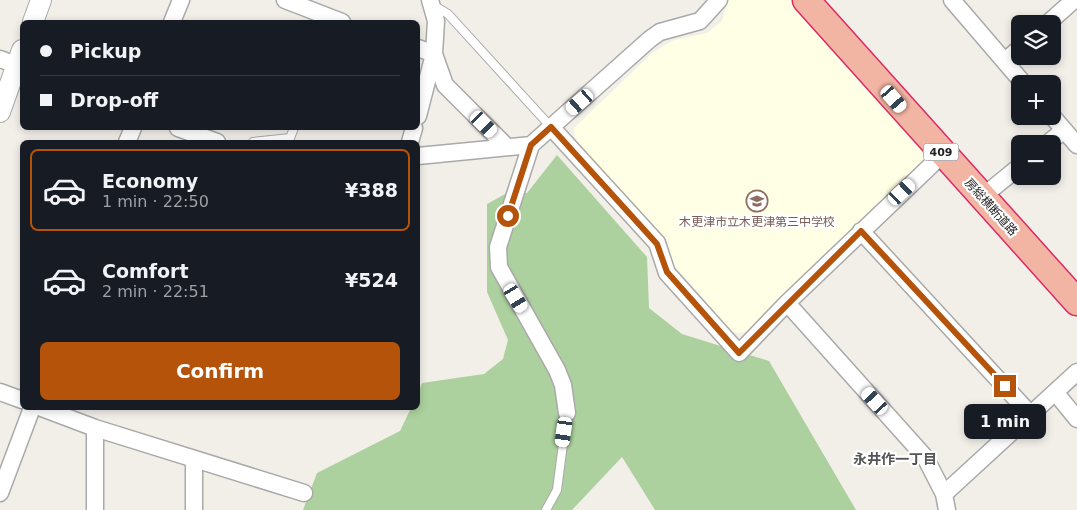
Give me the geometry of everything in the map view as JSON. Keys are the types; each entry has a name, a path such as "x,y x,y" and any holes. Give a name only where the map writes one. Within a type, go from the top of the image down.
{"highway":[{"name":"房総横断道路","path":"809,1 943,154 1077,302"}],"street":[{"path":"34,20 41,0"},
{"path":"173,20 181,0"},
{"path":"285,0 332,20"},
{"path":"567,413 563,385 557,370 499,267 498,247 531,145 650,39 660,32 700,21 719,0"},
{"path":"952,0 1017,75"},
{"path":"1058,15 1076,0"},
{"path":"420,108 434,54 436,21 431,2"},
{"path":"420,49 434,54 445,85 507,148"},
{"path":"1005,61 1011,56"},
{"path":"0,112 16,60"},
{"path":"1060,125 1077,145"},
{"path":"551,127 657,244 667,272 739,353 787,302 943,154"},
{"path":"184,130 211,140"},
{"path":"1058,135 1064,130"},
{"path":"420,156 531,145"},
{"path":"982,197 1011,173"},
{"path":"861,231 1031,415"},
{"path":"787,302 925,457 946,502 1031,415 1077,372"},
{"path":"0,392 20,399"},
{"path":"1055,392 1077,419"},
{"path":"0,493 31,410"},
{"path":"47,410 95,428 304,493"},
{"path":"94,510 95,428"},
{"path":"194,459 194,510"}],"lane":[{"path":"431,2 448,14 551,127"},
{"path":"272,140 290,138 293,130"},
{"path":"546,510 556,490 567,413"}],"shaded area":[{"name":"木更津市立木更津第三中学校","path":"728,0 791,0 929,157 766,315 746,332 739,333 732,332 673,264 583,151 575,138 574,128 652,53 674,40 707,33 722,21"}],"green space":[{"path":"557,155 647,257 649,308 682,334 769,361 856,510 655,510 622,457 572,510 303,510 317,473 400,431 410,410 420,410 420,388 422,383 484,374 503,359 508,340 487,292 487,204 507,193 527,193"}],"place":[{"name":"木更津市立木更津第三中学校","path":"757,201"}],"district":[{"name":"永井作一丁目","path":"895,459"}],"route":[{"path":"508,216 531,145 551,127 657,244 667,272 739,353 787,302 861,231 1005,386"}]}
